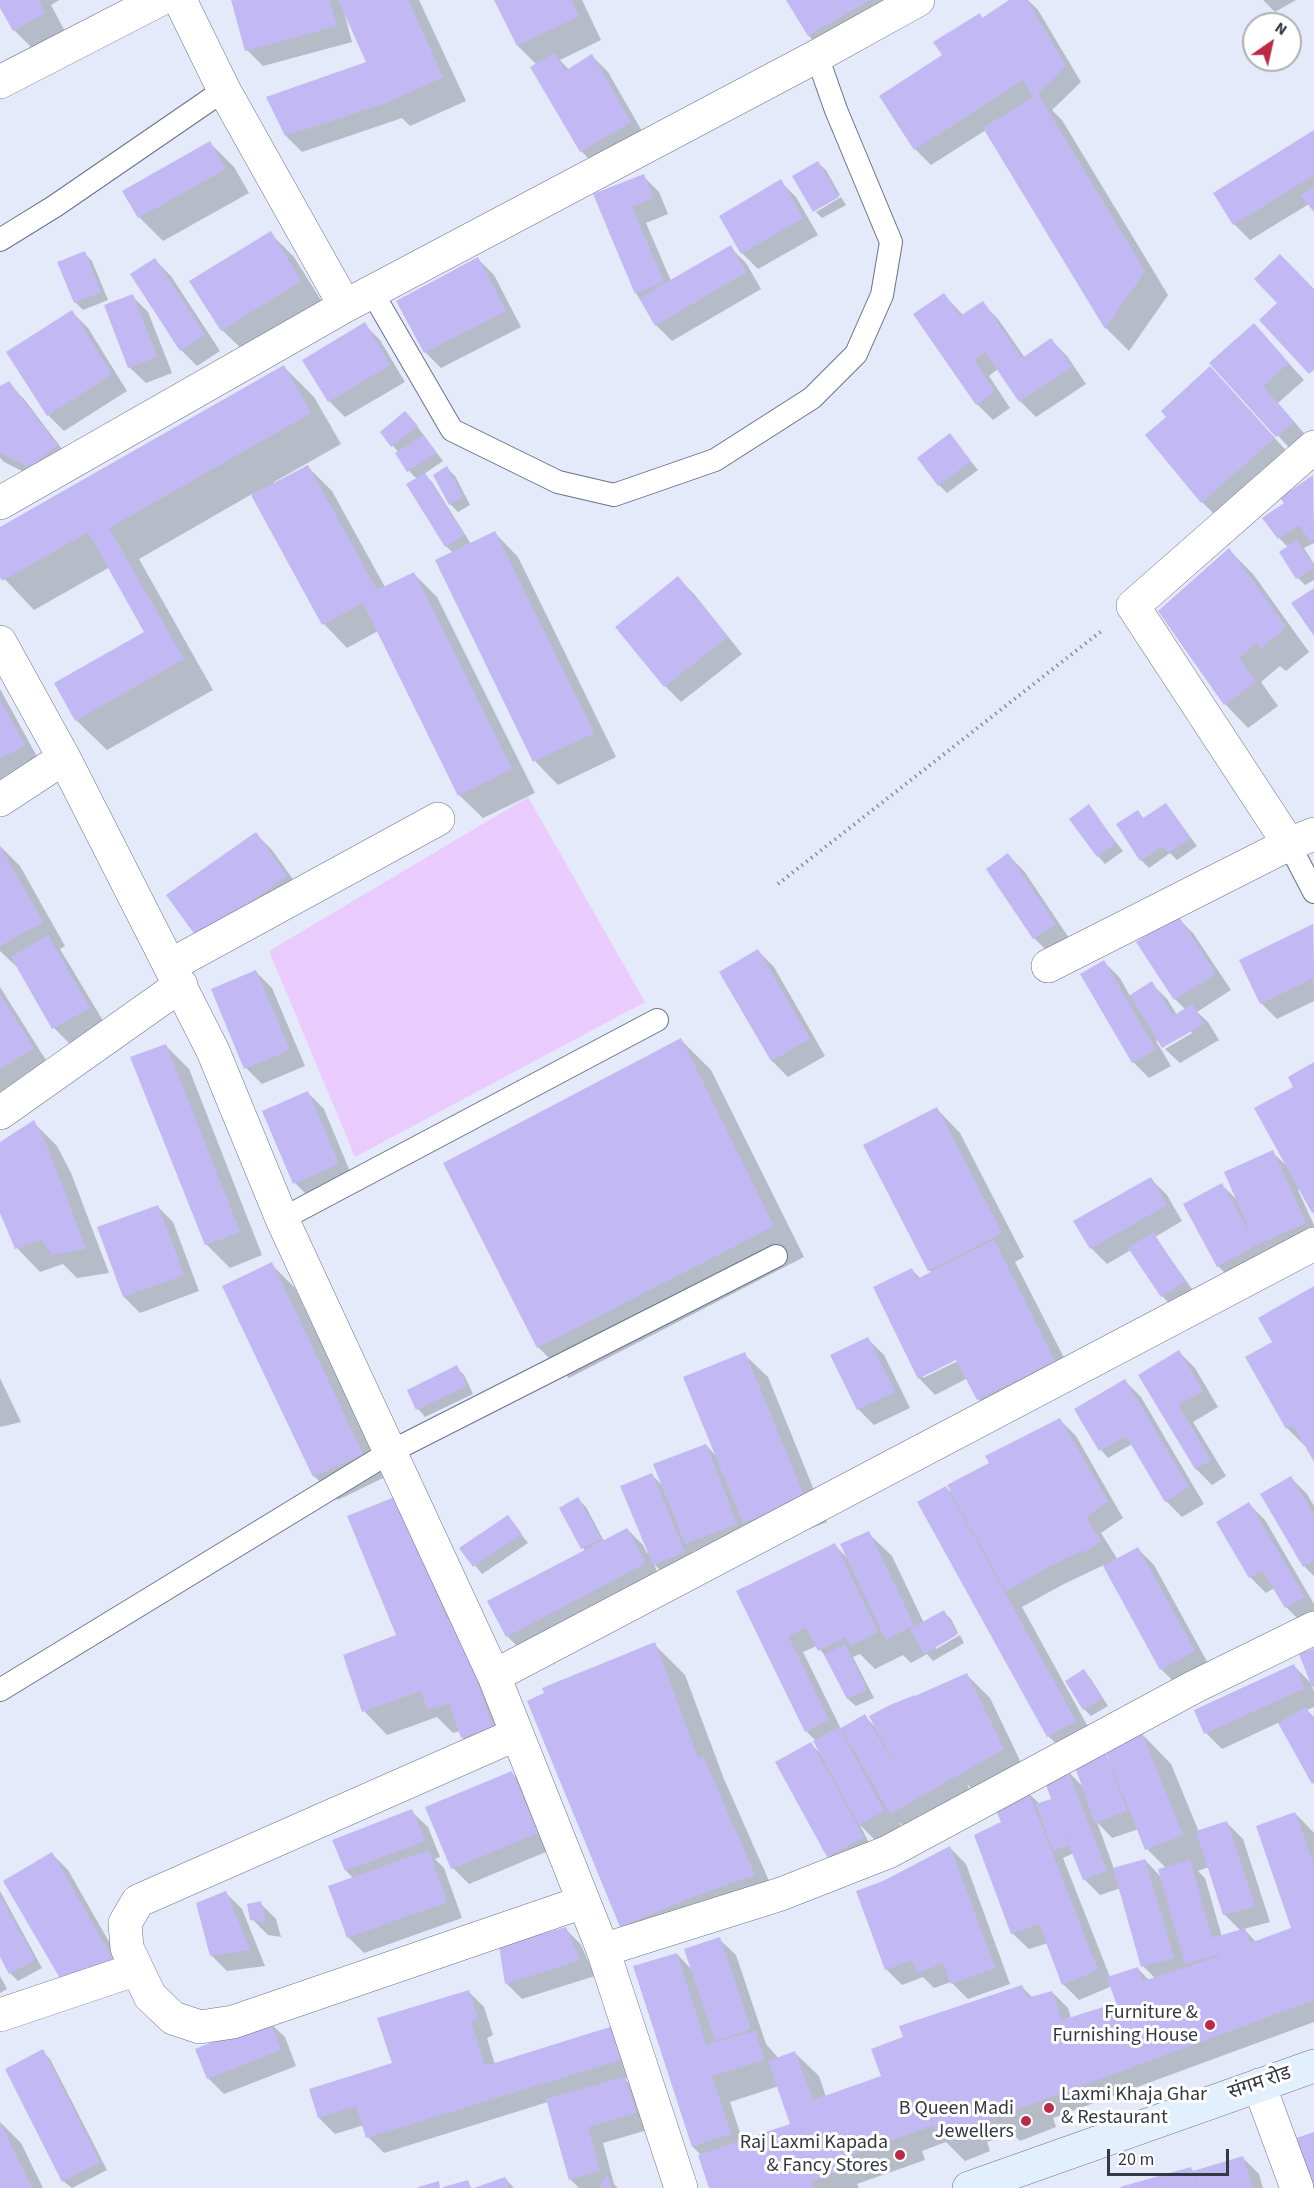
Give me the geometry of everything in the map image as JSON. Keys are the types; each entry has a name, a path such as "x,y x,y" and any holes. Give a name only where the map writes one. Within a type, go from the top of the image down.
{"street":[{"path":"0,82 159,0"},
{"path":"180,0 224,90 359,299"},
{"path":"0,503 359,299 918,0"},
{"path":"1048,966 1301,839 1133,606 1314,447"},
{"path":"0,642 64,758 213,1051 282,1219 494,1676 603,1950 681,2188"},
{"path":"0,800 64,758"},
{"path":"0,1113 176,975 438,819"},
{"path":"494,1676 1314,1244"},
{"path":"603,1950 782,1894 888,1852 1194,1687 1314,1628"},
{"path":"517,1734 138,1901 125,1923 127,1948 150,1996 173,2018 200,2028 233,2022 583,1902"},
{"path":"0,2015 137,1969"},
{"name":"संगम रोड","path":"969,2188 1314,2066"},
{"path":"1259,2085 1296,2188"}],"lane":[{"path":"359,299 452,430 558,482 614,495 715,460 812,399 856,354 882,295 891,242 836,110 817,56"},
{"path":"0,240 55,206 224,90"},
{"path":"1301,839 1314,892"},
{"path":"282,1219 657,1020"},
{"path":"0,1690 390,1452 776,1256"}],"path":[{"path":"778,884 1133,606"}],"shaded area":[{"path":"528,797 645,1002 355,1157 269,951"}],"building":[{"path":"0,0 38,0 45,13 13,31 0,8"},
{"path":"231,0 329,0 337,26 245,51"},
{"path":"338,0 408,0 443,77 386,103 285,136 266,97 366,62"},
{"path":"494,0 571,0 579,16 517,46"},
{"path":"786,0 870,0 808,36"},
{"path":"1009,0 1027,0 1066,66 1038,94 1145,271 1105,329 983,128 1033,97 1023,80 914,150 879,96 942,55 933,42 980,13 982,18"},
{"path":"555,53 565,71 592,54 631,122 580,152 530,67"},
{"path":"1314,130 1314,175 1233,225 1213,193"},
{"path":"210,141 226,169 138,218 122,191"},
{"path":"818,161 839,197 813,212 792,176"},
{"path":"644,174 653,198 632,207 664,282 635,294 593,194"},
{"path":"781,179 803,218 741,254 719,216"},
{"path":"1314,186 1314,212 1301,196"},
{"path":"271,231 301,281 221,331 189,281"},
{"path":"731,245 746,272 655,326 639,298"},
{"path":"85,251 101,292 74,303 57,262"},
{"path":"1280,254 1314,289 1314,370 1309,374 1259,320 1277,303 1254,279"},
{"path":"478,257 506,311 424,353 396,301"},
{"path":"155,258 205,335 180,351 130,274"},
{"path":"944,293 960,316 983,301 1022,358 1051,338 1072,367 1019,402 985,352 974,360 995,392 976,405 913,314"},
{"path":"133,294 157,357 128,368 104,305"},
{"path":"72,310 112,374 47,416 6,352"},
{"path":"365,322 390,365 328,402 302,360"},
{"path":"1254,323 1289,363 1263,386 1294,422 1276,437 1209,363"},
{"path":"284,365 311,413 109,528 184,659 75,721 54,683 144,632 88,532 2,581 0,577 0,527"},
{"path":"1210,366 1275,438 1201,503 1145,435 1166,417 1161,411"},
{"path":"9,381 57,445 30,468 0,453 0,386"},
{"path":"405,411 418,426 391,447 380,432"},
{"path":"950,433 971,461 938,486 917,458"},
{"path":"424,435 436,453 407,472 395,453"},
{"path":"308,465 377,590 414,572 512,769 458,796 363,603 322,625 251,495"},
{"path":"447,466 463,497 449,505 433,475"},
{"path":"425,473 464,535 445,547 406,484"},
{"path":"1313,475 1314,539 1311,542 1299,525 1278,539 1262,518 1284,503 1280,498"},
{"path":"495,531 594,733 533,762 435,560"},
{"path":"1297,540 1314,567 1296,579 1279,552"},
{"path":"1229,548 1286,627 1261,649 1256,643 1239,658 1256,682 1224,705 1158,611"},
{"path":"678,576 728,637 664,687 615,627"},
{"path":"1314,588 1314,636 1291,603"},
{"path":"0,700 25,745 0,759"},
{"path":"1166,803 1191,838 1168,853 1163,846 1140,861 1116,824 1138,810 1143,818"},
{"path":"1089,804 1116,843 1097,857 1069,819"},
{"path":"256,832 287,876 198,939 166,895"},
{"path":"0,846 43,922 0,946"},
{"path":"1008,853 1056,924 1033,939 986,869"},
{"path":"1178,915 1216,974 1174,1000 1136,942"},
{"path":"1313,924 1314,978 1260,1004 1239,960"},
{"path":"48,935 90,1008 52,1029 11,957"},
{"path":"758,949 810,1039 771,1061 719,972"},
{"path":"1104,960 1156,1050 1132,1063 1080,974"},
{"path":"256,970 290,1050 244,1069 211,989"},
{"path":"1152,981 1173,1016 1192,1004 1204,1024 1162,1048 1130,995"},
{"path":"0,994 34,1048 0,1069"},
{"path":"681,1038 774,1226 537,1348 443,1163"},
{"path":"166,1044 240,1232 205,1245 130,1057"},
{"path":"1314,1062 1314,1212 1312,1213 1254,1108 1293,1087 1288,1077"},
{"path":"308,1091 339,1164 293,1184 262,1111"},
{"path":"937,1107 1002,1233 928,1271 863,1145"},
{"path":"34,1120 48,1148 86,1249 52,1255 42,1240 15,1249 0,1213 0,1142"},
{"path":"1273,1150 1306,1223 1256,1245 1217,1267 1183,1204 1222,1183 1254,1241 1224,1172"},
{"path":"1151,1177 1167,1205 1090,1249 1073,1221"},
{"path":"158,1205 184,1275 123,1297 97,1227"},
{"path":"1153,1232 1185,1281 1161,1297 1128,1248"},
{"path":"994,1240 1055,1361 977,1400 956,1360 918,1379 873,1287 912,1268 917,1279"},
{"path":"272,1262 363,1454 313,1477 222,1286"},
{"path":"1314,1286 1314,1462 1293,1425 1286,1429 1245,1357 1272,1342 1258,1318"},
{"path":"868,1337 895,1392 857,1410 830,1355"},
{"path":"1179,1350 1203,1391 1178,1405 1211,1460 1195,1469 1138,1375"},
{"path":"745,1352 805,1498 743,1523 683,1377"},
{"path":"457,1365 467,1386 416,1410 407,1390"},
{"path":"1125,1379 1189,1487 1165,1502 1126,1436 1099,1451 1074,1409"},
{"path":"1060,1418 1108,1501 1086,1517 1101,1541 1006,1591 947,1485 989,1463 985,1456"},
{"path":"706,1444 737,1524 685,1544 653,1464"},
{"path":"652,1473 685,1552 653,1565 620,1486"},
{"path":"1291,1476 1314,1515 1314,1560 1303,1567 1260,1494"},
{"path":"946,1486 1076,1721 1047,1737 917,1502"},
{"path":"397,1496 447,1619 454,1615 493,1727 461,1738 449,1703 428,1710 421,1691 362,1712 343,1655 396,1635 347,1516"},
{"path":"578,1497 601,1539 581,1549 559,1508"},
{"path":"1249,1502 1305,1597 1285,1608 1262,1570 1249,1578 1216,1522"},
{"path":"508,1515 522,1534 473,1567 459,1548"},
{"path":"627,1528 646,1563 506,1637 487,1601"},
{"path":"869,1531 914,1625 886,1640 840,1544"},
{"path":"835,1543 878,1632 850,1646 846,1637 818,1651 806,1628 788,1636 829,1720 805,1732 736,1591"},
{"path":"1138,1547 1195,1651 1160,1670 1103,1566"},
{"path":"944,1610 957,1635 924,1654 910,1629"},
{"path":"655,1642 698,1758 703,1756 755,1875 695,1896 620,1927 527,1701 544,1693 542,1688"},
{"path":"845,1644 867,1690 847,1699 824,1655"},
{"path":"1314,1648 1314,1686 1312,1687 1299,1654"},
{"path":"1294,1664 1305,1688 1204,1734 1194,1710"},
{"path":"1084,1669 1102,1698 1083,1710 1065,1681"},
{"path":"967,1673 1004,1749 890,1814 841,1728 865,1714 904,1783 869,1716"},
{"path":"1306,1707 1314,1721 1314,1782 1312,1784 1278,1723"},
{"path":"839,1727 884,1811 859,1825 813,1741"},
{"path":"1141,1731 1183,1835 1145,1850 1104,1747"},
{"path":"811,1742 864,1837 827,1857 775,1762"},
{"path":"1106,1753 1127,1811 1095,1823 1074,1764"},
{"path":"1067,1768 1107,1871 1083,1880 1060,1823 1068,1845 1053,1851 1036,1804 1051,1799 1043,1776"},
{"path":"512,1771 538,1833 451,1869 425,1807"},
{"path":"1028,1791 1098,1970 1062,1985 1039,1924 1011,1934 974,1835 1001,1822 995,1808"},
{"path":"412,1809 425,1841 345,1871 332,1840"},
{"path":"1295,1812 1314,1865 1314,2000 940,2138 934,2125 834,2161 839,2171 811,2181 814,2188 709,2188 698,2155 790,2124 768,2061 795,2051 813,2100 881,2076 871,2049 903,2037 899,2026 1022,1985 1027,1998 1052,1991 1062,2020 1116,2003 1107,1977 1138,1967 1143,1981 1219,1956 1215,1945 1217,1955 1185,1964 1158,1869 1190,1860 1212,1938 1245,1928 1250,1943 1291,1928 1256,1826"},
{"path":"1227,1821 1255,1906 1223,1915 1196,1831"},
{"path":"950,1846 995,1968 951,1984 943,1963 917,1973 912,1960 885,1970 856,1891 883,1881"},
{"path":"429,1850 447,1902 347,1938 328,1886"},
{"path":"52,1852 113,1959 65,1987 3,1881"},
{"path":"1145,1859 1174,1958 1141,1967 1113,1868"},
{"path":"226,1891 250,1950 210,1956 196,1903"},
{"path":"0,1895 35,1960 9,1974 0,1957"},
{"path":"261,1901 266,1922 250,1920 247,1904"},
{"path":"566,1927 580,1960 505,1984 499,1946"},
{"path":"720,1937 751,2029 715,2041 684,1949"},
{"path":"677,1953 706,2045 755,2031 764,2060 712,2076 731,2134 692,2147 633,1966"},
{"path":"469,1990 478,2019 471,2022 485,2066 613,2026 623,2059 366,2138 356,2106 318,2118 309,2089 392,2063 377,2018"},
{"path":"269,2019 281,2050 207,2079 195,2049"},
{"path":"43,2049 100,2162 62,2182 5,2069"},
{"path":"625,2077 636,2113 588,2127 600,2171 569,2180 546,2099"},
{"path":"0,2122 32,2188 0,2188"},
{"path":"1314,2132 1314,2188 1306,2188 1290,2140"},
{"path":"1243,2156 1252,2188 1198,2188 1193,2171"},
{"path":"1191,2167 1197,2188 1120,2187"},
{"path":"607,2174 611,2188 600,2188"},
{"path":"505,2177 509,2188 474,2188"},
{"path":"468,2180 471,2188 443,2188 443,2187"},
{"path":"439,2181 440,2188 418,2188 418,2187"}],"place":[{"name":"Furniture & Furnishing House","path":"1210,2025"},
{"name":"Laxmi Khaja Ghar & Restaurant","path":"1049,2108"},
{"name":"B Queen Madi Jewellers","path":"1026,2121"},
{"name":"Raj Laxmi Kapada & Fancy Stores","path":"900,2155"}]}
